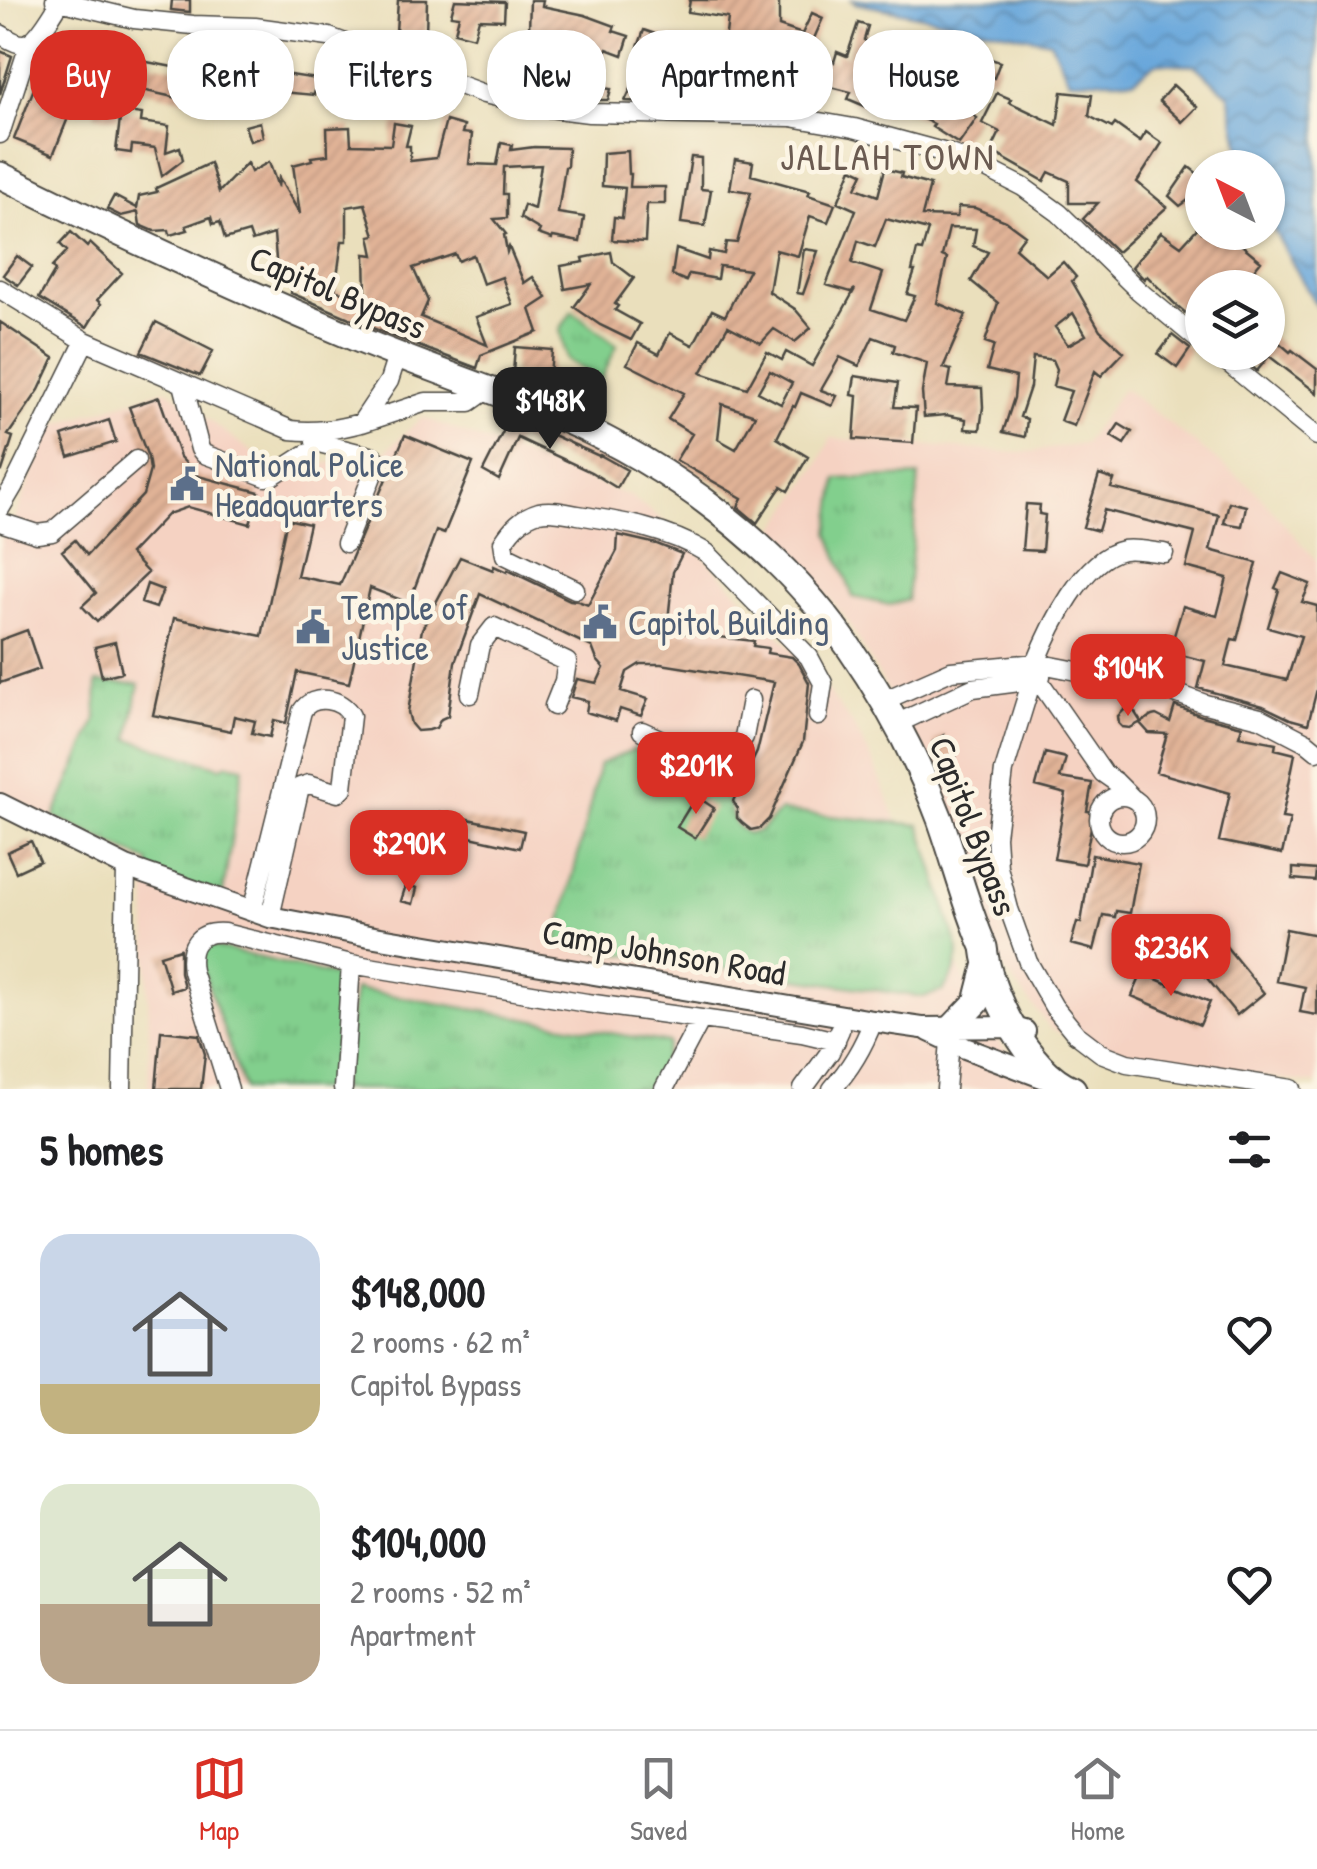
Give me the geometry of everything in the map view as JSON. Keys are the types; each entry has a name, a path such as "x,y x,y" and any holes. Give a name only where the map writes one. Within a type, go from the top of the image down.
{"highway":[{"name":"Capitol Bypass","path":"0,175 265,300 562,419 640,458 706,502 762,548 846,643 889,712 938,814 998,999 1069,1087"},
{"path":"951,1034 976,1002 985,957"}],"main road":[{"name":"Camp Johnson Road","path":"0,804 126,866 261,914 951,1034 1069,1087"},
{"name":"Camp Johnson Road","path":"951,1034 1021,1030"}],"street":[{"path":"41,30 58,1 134,19 255,27 329,37 484,94 541,107 590,113 792,117 854,128 950,154 1022,186 1059,213 1139,291 1185,329"},
{"path":"0,34 18,44 30,42 0,134"},
{"path":"0,289 85,340 290,430 328,431 426,402 470,402 487,390"},
{"path":"0,509 85,340"},
{"path":"361,423 389,380 397,356"},
{"path":"1237,370 1317,436"},
{"path":"183,384 204,454 266,476 272,476 311,448 374,456 378,461 346,543"},
{"path":"0,522 37,534 52,532 136,460"},
{"path":"575,588 505,555 503,542 514,525 538,512 553,511 622,522 694,545 707,553 810,657 823,683 818,716"},
{"path":"1164,553 1125,550 1110,556 1096,566 1060,612 1035,673 1004,771 996,836 998,867 1008,909 1028,962 1054,1007 1076,1034 1101,1053 1127,1063 1292,1089"},
{"path":"470,694 480,645 494,628 566,662 554,706"},
{"path":"889,712 1056,668 1159,687 1260,718 1317,752"},
{"path":"1035,673 1104,773 1142,808 1144,824 1133,839 1123,842 1109,838 1100,826 1099,814 1108,801 1117,797 1132,799"},
{"path":"314,700 342,704 351,716 343,788 338,793 309,784 300,787 261,914 304,705 314,700"},
{"path":"642,732 713,763 728,759 744,737 752,700"},
{"path":"1104,773 1108,801"},
{"path":"122,1089 126,866"},
{"path":"229,1089 190,957 195,941 212,932 351,964 836,1040"},
{"path":"522,992 531,963"},
{"path":"342,1089 351,964"},
{"path":"804,1089 823,1064 845,1016"},
{"path":"664,1089 701,1019"},
{"path":"832,1089 863,1048 873,1021"},
{"path":"946,1089 951,1034"}],"shaded area":[{"path":"1123,388 1254,489 1317,561 1317,1084 1118,1058 1051,1029 994,956 927,758 845,617 774,531 831,438 1020,453 1084,444"},
{"path":"167,389 279,472 384,453 422,417 630,496 683,535 806,663 852,723 875,765 940,934 1003,1047 1048,1089 148,1089 146,865 0,796 0,540 13,523 51,426"}],"green space":[{"path":"572,311 617,345 601,380 567,360 560,330"},
{"path":"919,476 907,600 890,605 853,597 829,533 837,479"},
{"path":"97,682 139,684 129,739 220,767 243,767 222,899 151,881 149,862 54,817 96,720"},
{"path":"643,746 726,797 734,822 748,834 760,831 780,811 920,825 959,951 954,973 943,991 923,997 556,945 600,764"},
{"path":"200,943 347,979 329,1089 244,1089 197,953"},
{"path":"355,989 669,1043 650,1089 340,1089"}],"water":[{"path":"852,0 1317,0 1317,307 1285,250 1285,150 1240,150 1229,95 1194,65 1156,63 1134,80 1069,80 1050,41"}],"building":[{"path":"172,0 190,0 190,12 171,10"},
{"path":"398,0 427,0 426,30 396,30"},
{"path":"455,0 505,2 504,20 479,19 474,37 467,35 467,30 456,30 459,16 451,15"},
{"path":"530,0 543,0 542,6 615,26 613,31 626,35 626,46 623,55 606,52 606,30 529,30"},
{"path":"690,0 779,0 779,26 790,30 726,30 728,18 688,12"},
{"path":"812,13 823,18 818,30 804,30"},
{"path":"853,38 853,101 848,99 851,92 833,88 833,62 837,52 847,56"},
{"path":"0,51 12,56 0,94"},
{"path":"147,62 167,66 167,96 147,91"},
{"path":"294,76 314,79 314,95 294,93"},
{"path":"1173,85 1197,107 1182,122 1159,101"},
{"path":"1062,92 1092,95 1089,116 1112,128 1115,124 1140,142 1146,132 1162,143 1137,182 1167,207 1117,252 1083,219 1098,203 1069,203 1069,181 1049,172 1044,181 991,151 1000,132 982,123 995,120 997,93 1057,125"},
{"path":"30,98 30,120 67,120 53,155 14,139"},
{"path":"120,120 141,120 169,126 166,152 180,147 183,160 162,176 155,148 132,145 131,153 116,151"},
{"path":"926,120 976,120 959,144 932,127 934,124"},
{"path":"446,121 464,126 462,133 472,134 469,164 497,165 501,143 512,145 511,150 568,148 558,213 584,217 580,242 538,234 540,230 520,218 524,205 534,209 541,165 504,167 507,218 494,219 506,234 507,252 509,247 524,283 533,277 547,298 530,309 538,332 481,355 477,368 291,293 294,272 277,272 274,234 252,241 249,232 225,239 220,222 213,224 211,217 170,235 169,230 154,231 140,225 138,212 121,216 107,209 114,196 137,208 139,196 157,192 156,188 210,163 219,192 247,163 251,172 269,162 278,187 279,178 300,214 293,165 328,155 327,128 350,127 351,144 391,145 394,123 411,126 406,146 410,146 410,161 436,158","holes":["365,204 375,235 370,236 374,255 365,254 366,295 335,291 342,241 347,241 347,207","455,254 458,261 473,255 483,284 502,277 512,304 476,317 487,345 421,317 428,301 413,268"]},
{"path":"260,122 263,137 250,141 245,126"},
{"path":"628,151 630,187 665,187 665,204 647,204 645,242 612,240 614,217 622,218 625,188 602,186 603,153"},
{"path":"691,157 701,158 701,189 711,190 705,226 681,223"},
{"path":"735,159 753,162 751,175 810,191 808,195 835,204 828,222 810,216 798,256 776,250 769,292 795,309 811,328 795,342 774,329 761,343 728,326 701,373 747,388 767,352 782,360 786,352 812,366 855,289 851,292 826,285 856,210 838,202 852,168 863,173 856,188 878,196 885,169 930,185 922,216 957,217 958,207 975,208 1006,221 1025,235 1015,248 1047,276 1063,262 1076,277 1072,281 1100,330 1124,352 1101,376 1095,371 1074,426 1060,421 1071,391 1053,386 1057,369 1053,360 1033,357 1030,387 1020,417 1027,419 1025,437 1003,432 1016,377 987,370 994,345 985,342 998,303 971,281 988,252 973,246 976,229 949,228 937,303 966,315 943,368 951,370 948,387 982,388 980,430 965,429 966,419 946,415 924,417 922,392 927,363 893,352 895,345 873,337 859,366 840,357 821,390 837,396 832,406 801,393 777,438 808,457 788,491 781,487 757,523 738,507 742,498 676,460 692,434 668,419 684,393 627,364 638,343 659,354 670,333 693,345 712,310 725,316 749,270 719,266 717,279 689,274 686,281 672,275 676,249 708,260 709,251 724,254 726,242 737,243 751,192 730,189","holes":["886,219 928,230 922,251 917,250 907,294 915,296 904,320 871,309 883,273 852,263 858,241 875,247","1073,313 1086,335 1068,345 1055,327","770,371 792,383 781,404 758,392","722,404 755,415 736,449 718,439"]},
{"path":"1185,173 1185,202 1180,206 1169,196"},
{"path":"71,232 87,247 90,243 122,273 97,300 101,304 87,327 39,298 55,271 52,267 67,251 60,244"},
{"path":"1161,232 1181,246 1185,242 1185,250 1248,250 1261,261 1254,270 1185,270 1185,312 1132,267"},
{"path":"804,249 818,251 803,294 797,293"},
{"path":"611,252 613,262 634,278 615,304 615,310 640,324 631,340 574,307 591,284 565,289 561,266"},
{"path":"17,256 32,267 18,285 3,275"},
{"path":"0,322 54,358 39,390 8,435 13,437 2,471 0,470"},
{"path":"156,322 213,351 200,376 141,352"},
{"path":"1172,335 1185,345 1185,356 1177,368 1158,354"},
{"path":"515,347 552,350 550,377 513,373"},
{"path":"1285,348 1317,369 1317,393 1285,368"},
{"path":"855,376 898,383 894,407 916,408 913,443 854,439"},
{"name":"National Police Headquarters","path":"159,397 180,457 198,476 259,492 250,524 188,507 168,514 130,554 148,573 97,622 82,606 96,593 62,551 75,540 87,555 143,495 150,470 148,457 129,407"},
{"path":"511,416 627,470 617,488 518,438 499,480 483,471"},
{"path":"109,420 116,442 69,457 62,436"},
{"path":"1119,424 1132,432 1124,444 1111,436"},
{"name":"Temple of Justice","path":"405,435 473,463 444,534 436,531 409,603 370,588 349,683 297,672 286,723 274,720 270,737 252,733 255,721 234,716 231,731 153,715 174,618 262,636 287,519 309,524 297,576 340,585"},
{"path":"1099,475 1114,480 1111,488 1219,515 1210,550 1257,563 1237,640 1232,639 1225,666 1287,680 1301,636 1268,627 1279,590 1275,588 1282,573 1310,584 1302,602 1317,606 1317,689 1308,724 1263,706 1198,688 1205,661 1169,652 1183,606 1217,616 1227,578 1186,567 1195,533 1104,510 1098,531 1083,527"},
{"path":"1229,502 1246,506 1242,526 1224,523"},
{"path":"1026,504 1040,505 1039,514 1045,515 1042,551 1022,550"},
{"path":"618,535 682,554 673,572 667,631 754,641 753,646 768,648 767,653 792,657 809,683 803,742 769,819 760,828 751,830 737,818 733,801 757,752 774,682 640,664 627,672 621,691 648,699 641,716 620,709 616,721 586,712 588,701 571,697 577,679 597,683 604,668 592,647 480,594 455,662 448,716 429,730 417,731 411,724 408,712 422,629 460,557 493,570 494,566 508,570 588,605 617,551"},
{"path":"147,584 163,590 156,608 141,603"},
{"path":"27,630 40,669 0,683 0,640"},
{"path":"115,642 122,672 102,677 95,647"},
{"path":"1175,706 1242,726 1239,736 1276,743 1275,749 1295,754 1282,818 1290,819 1282,854 1219,841 1230,793 1156,772 1167,734 1149,733 1140,723 1156,715 1170,722"},
{"path":"1125,709 1134,711 1141,722 1130,728 1122,727 1118,716"},
{"path":"944,735 956,756 945,763 933,742"},
{"path":"1045,753 1066,758 1060,778 1092,783 1087,811 1094,812 1084,864 1054,859 1066,794 1036,786"},
{"path":"696,796 714,808 695,838 677,827"},
{"path":"440,813 524,831 520,848 452,833 443,866 417,859 423,840 434,843"},
{"path":"31,841 40,861 16,872 7,852"},
{"path":"1092,855 1139,863 1130,913 1116,911 1115,917 1103,915 1094,950 1071,944 1077,922 1081,923"},
{"path":"1293,868 1316,870 1315,881 1293,879"},
{"path":"406,885 417,888 413,904 401,901"},
{"path":"1286,929 1317,935 1317,1015 1300,1012 1305,987 1276,981"},
{"path":"1216,934 1264,993 1237,1015 1189,956"},
{"path":"180,949 184,987 171,991 160,955"},
{"path":"1142,973 1210,1002 1200,1025 1132,996"},
{"path":"161,1031 199,1035 205,1054 201,1089 156,1089"}],"place":[{"name":"National Police Headquarters","path":"187,484"},
{"name":"Capitol Building","path":"600,622"},
{"name":"Temple of Justice","path":"313,627"}],"district":[{"name":"JALLAH TOWN","path":"888,156"}]}
